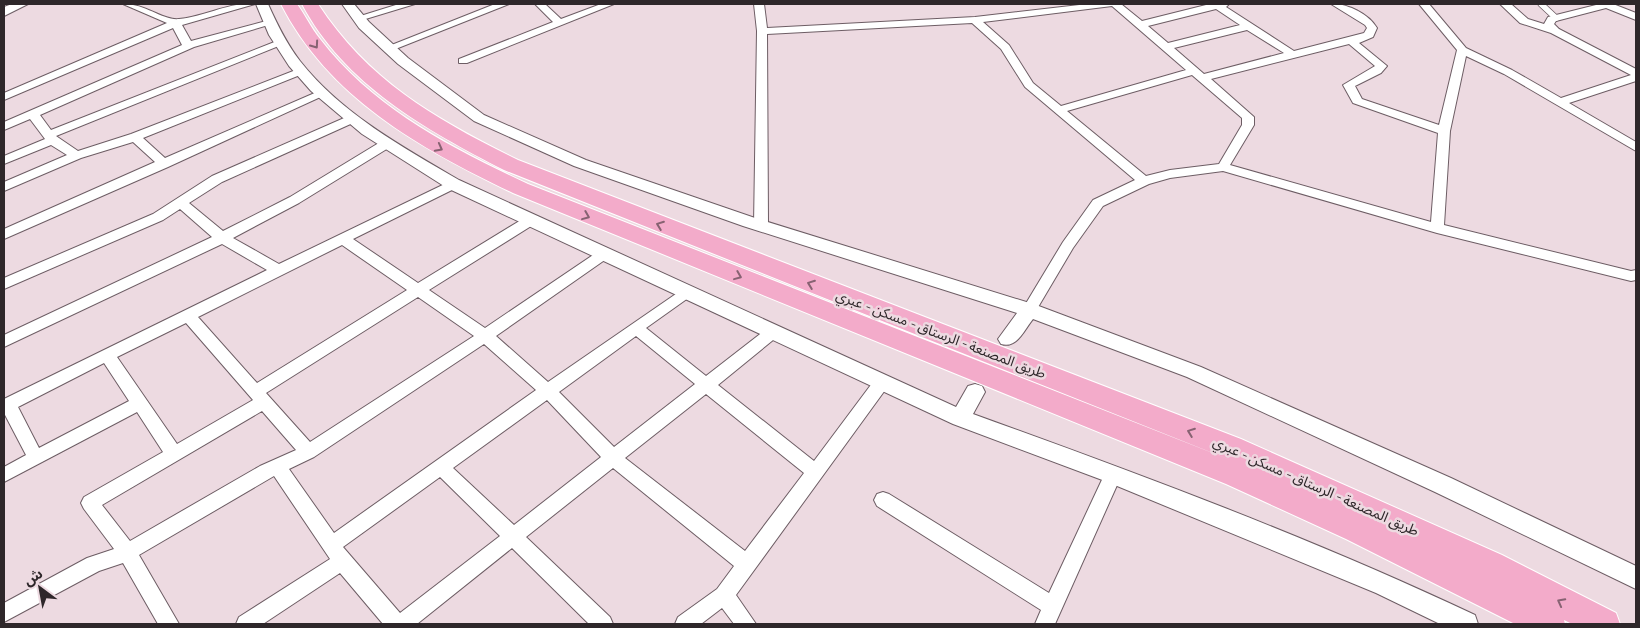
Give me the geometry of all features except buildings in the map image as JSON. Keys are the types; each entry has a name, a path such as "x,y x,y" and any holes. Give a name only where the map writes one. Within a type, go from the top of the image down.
{"highway":[{"name":"طريق المصنعة - الرستاق - مسكن - عبري","path":"289,4 315,47 348,83 413,131 470,164 569,210 1236,475 1357,529 1549,624"},
{"name":"طريق المصنعة - الرستاق - مسكن - عبري","path":"310,4 336,44 379,85 437,126 511,165 1231,447 1491,565 1604,624"}],"street":[{"path":"4,12 22,4"},
{"path":"128,4 176,23 186,43 190,45"},
{"path":"4,97 176,23 250,4"},
{"path":"262,4 270,23 282,43 321,94 351,119 386,144 453,184 960,418 1113,474 1385,584 1466,624"},
{"path":"354,11 410,4"},
{"path":"389,48 504,4"},
{"path":"540,4 559,23"},
{"path":"463,61 610,4"},
{"path":"759,4 762,31 761,225"},
{"path":"997,4 1002,15"},
{"path":"762,31 975,20 1002,15 1076,9 1109,4"},
{"path":"1115,4 1248,117 1248,125 1223,168"},
{"path":"1140,25 1219,4 1292,54"},
{"path":"1058,110 1199,75 1366,37 1371,31 1371,26 1336,4"},
{"path":"1424,4 1462,50 1508,72 1636,147"},
{"path":"1505,4 1524,21 1555,31 1636,73"},
{"path":"1555,31 1549,24 1552,19 1606,4 1636,17"},
{"path":"354,11 402,62 479,118 580,163 761,225 1029,310 1194,372 1443,485 1636,578"},
{"path":"975,20 1005,47 1029,85 1144,181"},
{"path":"4,126 190,45 270,23"},
{"path":"1166,47 1249,26"},
{"path":"1351,41 1381,66 1378,71 1350,85 1357,102 1444,131"},
{"path":"4,160 50,138 282,43"},
{"path":"1437,228 1444,131 1462,50"},
{"path":"4,187 77,155 135,137 302,71"},
{"path":"1560,102 1636,77"},
{"path":"4,234 321,94"},
{"path":"33,114 50,138 77,155"},
{"path":"4,284 158,218 217,179 351,119"},
{"path":"135,137 164,164"},
{"path":"4,341 172,263 335,178 386,144"},
{"path":"1008,339 1029,310 1068,245 1098,203 1144,181 1170,174 1223,168 1437,228 1631,276 1636,274"},
{"path":"36,458 6,405 453,184"},
{"path":"181,203 222,237 279,270"},
{"path":"169,624 127,552 90,503 175,455 259,397 531,220"},
{"path":"343,238 485,336 548,391 614,459 747,564"},
{"path":"4,613 94,564 127,552 277,466 308,452 485,336 604,254"},
{"path":"246,624 337,553 441,467 686,292"},
{"path":"188,315 308,452"},
{"path":"636,328 815,472"},
{"path":"402,624 514,538 773,332"},
{"path":"107,355 175,455"},
{"path":"685,624 724,594 882,382"},
{"path":"960,418 976,392"},
{"path":"4,475 139,403"},
{"path":"277,466 337,553 396,624"},
{"path":"441,467 603,624"},
{"path":"1045,624 1113,474"},
{"path":"883,500 1053,606"},
{"path":"724,594 746,624"}],"lane":[{"path":"1541,4 1556,18"}]}
